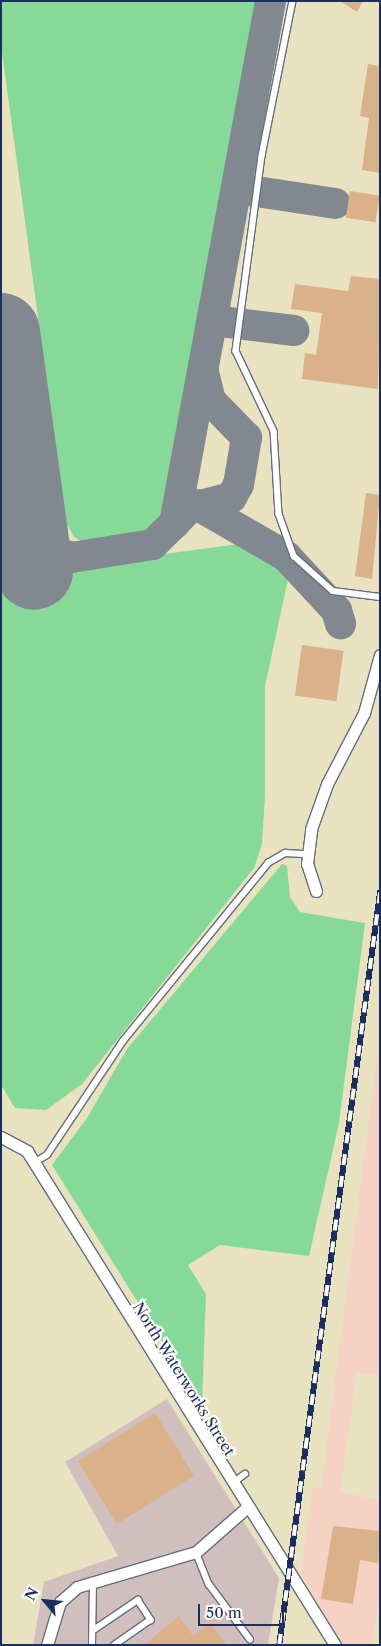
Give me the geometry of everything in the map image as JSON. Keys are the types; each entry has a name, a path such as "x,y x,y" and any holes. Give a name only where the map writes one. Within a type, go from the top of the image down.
{"street":[{"path":"316,891 307,854 318,806 364,714 380,655"},
{"name":"North Waterworks Street","path":"1,1137 27,1151 231,1484 335,1645"},
{"path":"47,1645 60,1602 77,1587 196,1552 246,1508"}],"lane":[{"path":"293,1 262,156 236,351 274,431 279,514 294,556 333,591 380,597"},
{"path":"34,1163 60,1137 123,1041 268,863 285,853 307,854"},
{"path":"231,1484 245,1474"},
{"path":"196,1552 209,1584 250,1639"},
{"path":"92,1645 95,1629 93,1582"},
{"path":"95,1629 138,1600 151,1620 115,1645"}],"shaded area":[{"path":"380,1036 380,1375 357,1372 340,1492 380,1500 380,1594 371,1645 343,1645 301,1575 312,1488 321,1489"},
{"path":"167,1399 279,1578 268,1645 33,1645 44,1582 118,1556 65,1462"}],"green space":[{"path":"1,1 261,1 167,519 152,537 88,545 74,537 66,523 1,45"},
{"path":"246,543 290,570 265,686 265,796 262,844 254,868 82,1084 46,1110 15,1108 1,1085 1,576"},
{"path":"282,864 287,866 290,897 300,912 365,923 339,1123 309,1256 220,1245 188,1265 206,1294 202,1405 52,1165 87,1118 127,1049"}],"building":[{"path":"340,1 363,1 357,12"},
{"path":"368,64 380,66 380,173 362,170 369,118 360,116"},
{"path":"350,191 380,196 375,222 346,218"},
{"path":"351,276 380,279 378,389 302,379 305,353 316,355 322,313 291,309 295,284 348,291"},
{"path":"366,493 380,495 372,579 355,576"},
{"path":"302,645 344,651 336,701 295,696"},
{"path":"155,1413 194,1476 117,1524 78,1461"},
{"path":"333,1526 380,1531 378,1563 360,1560 353,1604 321,1599"},
{"path":"179,1616 193,1636 211,1623 227,1645 144,1645"}],"taxiway":[{"path":"28,528 50,550 71,557 152,544 174,523 270,1"},
{"path":"236,188 335,203"},
{"path":"212,320 293,330"},
{"path":"174,523 188,508 231,497 238,484 246,437 210,400 203,371"},
{"path":"196,504 286,556 336,610 340,623"}],"runway":[{"path":"1,332 34,571"}],"railway":[{"path":"279,1645 380,891"}]}
